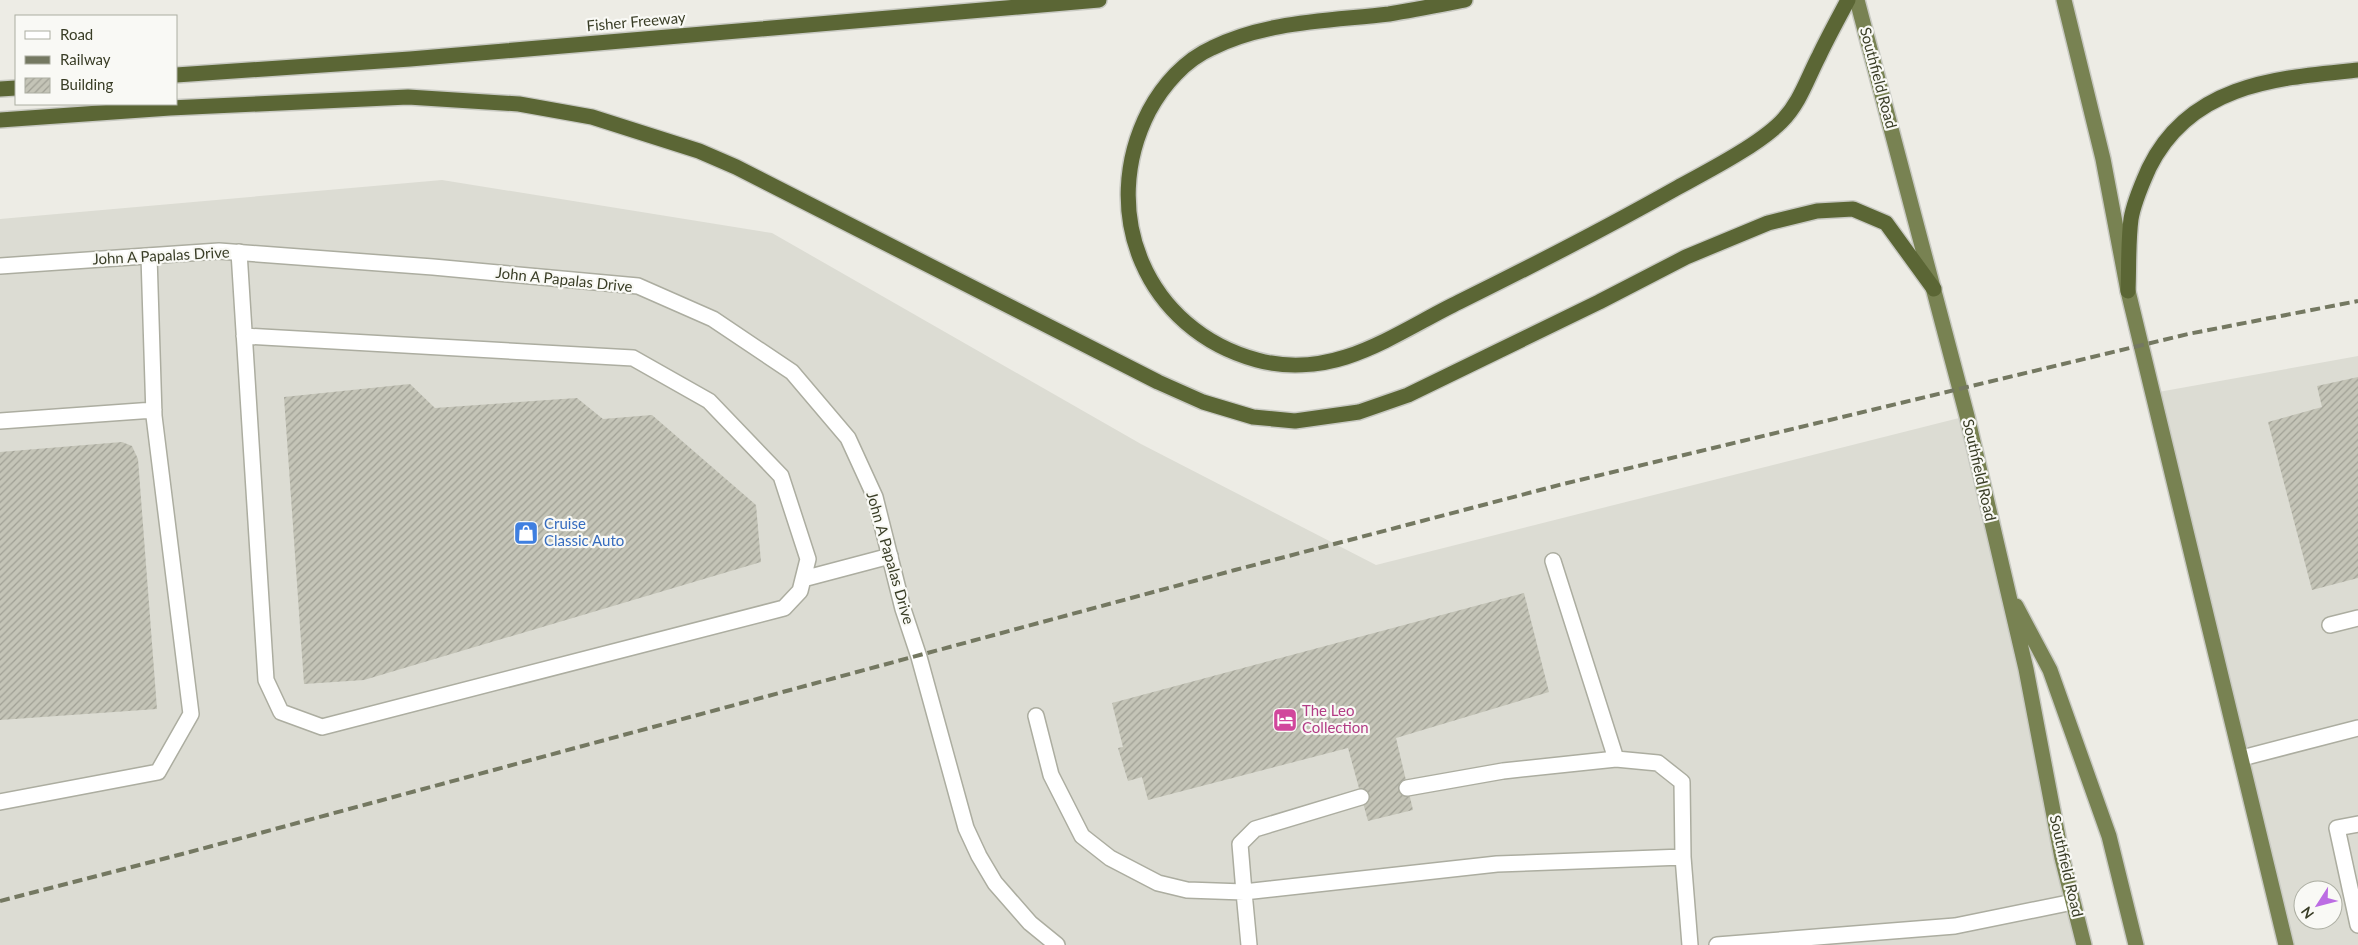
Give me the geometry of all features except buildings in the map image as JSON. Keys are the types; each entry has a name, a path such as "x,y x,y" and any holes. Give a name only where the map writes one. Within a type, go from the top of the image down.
{"highway":[{"name":"Fisher Freeway","path":"178,75 410,59 1099,0"},
{"path":"1464,0 1394,13 1278,26 1211,48 1192,60 1176,74 1155,100 1139,131 1131,161 1128,200 1133,240 1146,274 1166,304 1193,331 1222,347 1258,360 1319,364 1349,356 1395,336 1571,247 1714,167 1779,124 1797,102 1848,0"},
{"name":"Southfield Road","path":"1857,0 1967,416 2026,669 2062,858 2084,945"},
{"path":"2064,0 2103,159 2128,291 2286,945"},
{"path":"2128,291 2131,218 2141,185 2156,155 2177,127 2205,104 2238,90 2286,77 2358,70"},
{"path":"0,89 15,88"},
{"path":"0,120 170,108 408,97 519,104 592,117 699,150 1158,382 1203,402 1253,417 1295,421 1360,412 1376,406 1434,382 1599,302 1686,257 1768,223 1817,211 1853,210 1886,223 1934,289"},
{"path":"2006,587 2050,670 2109,836 2136,945"}],"street":[{"name":"John A Papalas Drive","path":"0,266 219,250 434,266 638,286 713,319 792,372 848,438 875,497 966,828 995,884 1030,923 1057,945"},
{"path":"239,252 244,336 266,680 281,712 322,727 784,608 800,591 808,559 781,476 709,401 632,358 244,336"},
{"path":"0,802 158,772 191,714 154,410 149,256"},
{"path":"0,421 154,410"},
{"path":"803,578 890,556"},
{"path":"1553,561 1616,759"},
{"path":"2330,625 2358,618"},
{"path":"1036,716 1050,775 1082,836 1110,858 1158,884 1187,890 1244,892 1497,864 1683,857"},
{"path":"2242,758 2358,728"},
{"path":"1407,788 1503,771 1616,759 1658,763 1682,782 1683,857 1690,945"},
{"path":"1249,945 1240,844 1255,829 1361,797"},
{"path":"2358,824 2337,828 2358,925"},
{"path":"1717,945 1955,926 2073,902"}],"shaded area":[{"path":"442,180 772,233 1141,444 1376,565 1967,416 2084,945 0,945 0,219"},
{"path":"2358,356 2358,945 2286,945 2153,393"}],"railway":[{"path":"0,901 186,853 1235,570 1563,484 2188,334 2358,301"}],"place":[{"name":"Cruise Classic Auto","path":"526,533"},
{"name":"The Leo Collection","path":"1285,720"}]}
